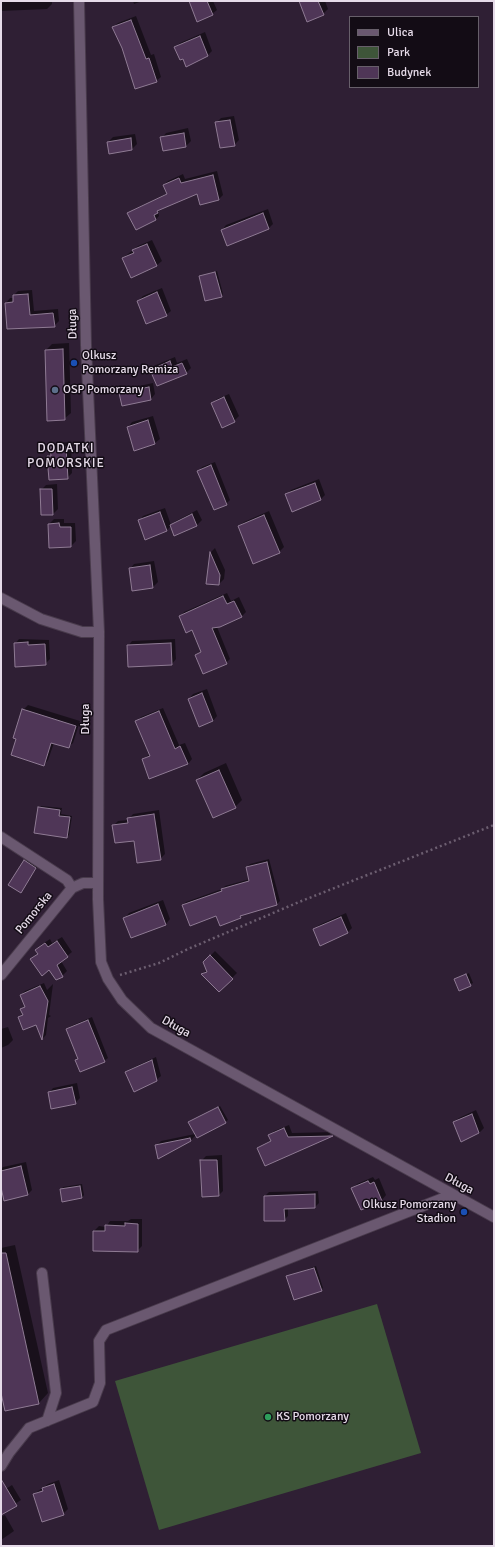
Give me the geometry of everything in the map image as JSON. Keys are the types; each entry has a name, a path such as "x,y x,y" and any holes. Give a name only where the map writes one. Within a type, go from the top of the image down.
{"street":[{"name":"Długa","path":"80,1 86,345 99,632 98,883 101,962 108,978 122,1000 151,1028 451,1195 492,1213"},
{"path":"1,598 41,619 82,632 99,632"},
{"path":"1,837 67,880 72,888 83,883 98,883"},
{"name":"Pomorska","path":"1,975 72,888"},
{"path":"1,1466 9,1453 29,1428 75,1411 94,1402 100,1383 99,1341 106,1330 451,1195"},
{"path":"42,1273 56,1393 47,1421"}],"path":[{"path":"108,978 159,964 188,949 299,902 494,825"}],"green space":[{"name":"KS Pomorzany","path":"377,1304 421,1453 159,1530 115,1381"}],"building":[{"path":"189,1 207,1 213,15 197,22"},
{"path":"299,1 318,1 324,15 307,22"},
{"path":"131,20 146,59 149,58 157,82 135,89 122,48 112,27"},
{"path":"200,36 208,56 186,67 183,59 180,60 174,47"},
{"path":"230,120 235,146 220,148 215,122"},
{"path":"184,133 186,147 163,151 160,137"},
{"path":"131,138 132,150 109,154 107,142"},
{"path":"213,175 219,200 200,205 197,194 157,211 158,213 154,215 156,220 136,230 127,213 167,194 163,185 179,178 181,183"},
{"path":"263,213 269,229 227,246 221,230"},
{"path":"147,244 157,266 131,278 122,258 134,253 132,250"},
{"path":"215,272 222,297 205,301 199,276"},
{"path":"157,292 167,316 146,324 137,301"},
{"path":"28,294 30,315 53,313 55,327 7,329 5,303 13,302 13,295"},
{"name":"OSP Pomorzany","path":"63,349 65,420 47,421 45,350"},
{"path":"170,361 172,367 182,363 187,374 157,386 150,370"},
{"path":"149,387 151,400 122,406 119,393"},
{"path":"224,397 235,422 222,428 211,403"},
{"path":"148,420 155,444 134,451 127,427"},
{"path":"50,447 66,447 68,479 49,480 47,456 51,456"},
{"path":"211,465 227,505 214,510 197,471"},
{"path":"315,483 321,500 292,512 285,494"},
{"path":"40,489 52,489 53,515 41,515"},
{"path":"160,512 167,531 145,540 138,520"},
{"path":"192,514 197,526 174,536 170,525"},
{"path":"264,515 280,553 253,564 238,526"},
{"path":"59,523 60,527 71,527 71,547 49,548 48,524"},
{"path":"210,552 220,575 219,585 206,584"},
{"path":"150,565 153,588 132,591 129,568"},
{"path":"223,596 227,604 234,601 242,617 220,627 212,628 227,664 203,674 195,655 201,652 192,630 186,633 179,616"},
{"path":"28,642 28,645 45,644 46,665 15,667 14,643"},
{"path":"171,643 172,665 128,667 127,645"},
{"path":"202,693 213,721 199,727 188,699"},
{"path":"22,709 76,726 69,748 51,743 44,766 11,755 16,739 13,738"},
{"path":"159,711 175,749 180,746 188,764 149,779 142,759 150,756 135,721"},
{"path":"219,770 236,808 213,818 196,780"},
{"path":"38,807 60,810 59,816 70,817 67,838 34,833"},
{"path":"154,814 161,860 137,863 134,841 115,843 112,825 128,823 127,818"},
{"path":"24,860 36,868 21,893 8,885"},
{"path":"267,862 277,905 240,916 241,918 220,926 216,916 190,926 182,905 222,891 221,889 249,881 246,867"},
{"path":"158,904 166,925 131,938 123,918"},
{"path":"341,917 348,933 320,946 313,929"},
{"path":"57,941 68,957 57,965 63,977 56,980 49,970 42,976 30,959 38,954 35,950 45,943 48,947"},
{"path":"210,955 233,979 219,992 201,974 207,972 203,962"},
{"path":"466,974 471,986 459,991 454,979"},
{"path":"40,986 48,1001 42,1040 36,1025 23,1030 18,1017 23,1015 20,1009 25,1007 20,995"},
{"path":"88,1020 105,1062 80,1072 75,1060 78,1059 66,1029"},
{"path":"152,1060 157,1081 134,1092 125,1072"},
{"path":"72,1087 76,1104 51,1109 48,1092"},
{"path":"218,1107 226,1123 197,1138 188,1122"},
{"path":"472,1114 479,1133 461,1142 453,1122"},
{"path":"284,1128 288,1137 333,1136 265,1166 257,1148 271,1141 268,1135"},
{"path":"190,1138 191,1141 158,1159 155,1145"},
{"path":"200,1160 217,1160 219,1196 202,1197"},
{"path":"21,1166 28,1195 4,1201 1,1187 1,1171"},
{"path":"368,1181 370,1184 374,1182 382,1201 361,1210 351,1188"},
{"path":"80,1186 82,1198 62,1202 60,1189"},
{"path":"315,1194 315,1208 284,1209 285,1221 264,1221 264,1196"},
{"path":"125,1223 138,1224 138,1252 93,1251 93,1231 105,1231 105,1225 125,1226"},
{"path":"1,1253 6,1253 39,1404 5,1411 1,1393"},
{"path":"314,1268 322,1291 294,1300 286,1276"},
{"path":"1,1479 17,1506 1,1515"},
{"path":"54,1484 64,1515 42,1522 33,1494 43,1491 42,1488"}],"place":[{"name":"Olkusz Pomorzany Remiza","path":"74,363"},
{"name":"OSP Pomorzany","path":"55,390"},
{"name":"Olkusz Pomorzany Stadion","path":"464,1212"},
{"name":"KS Pomorzany","path":"268,1417"}],"district":[{"name":"DODATKI POMORSKIE","path":"66,456"}]}
